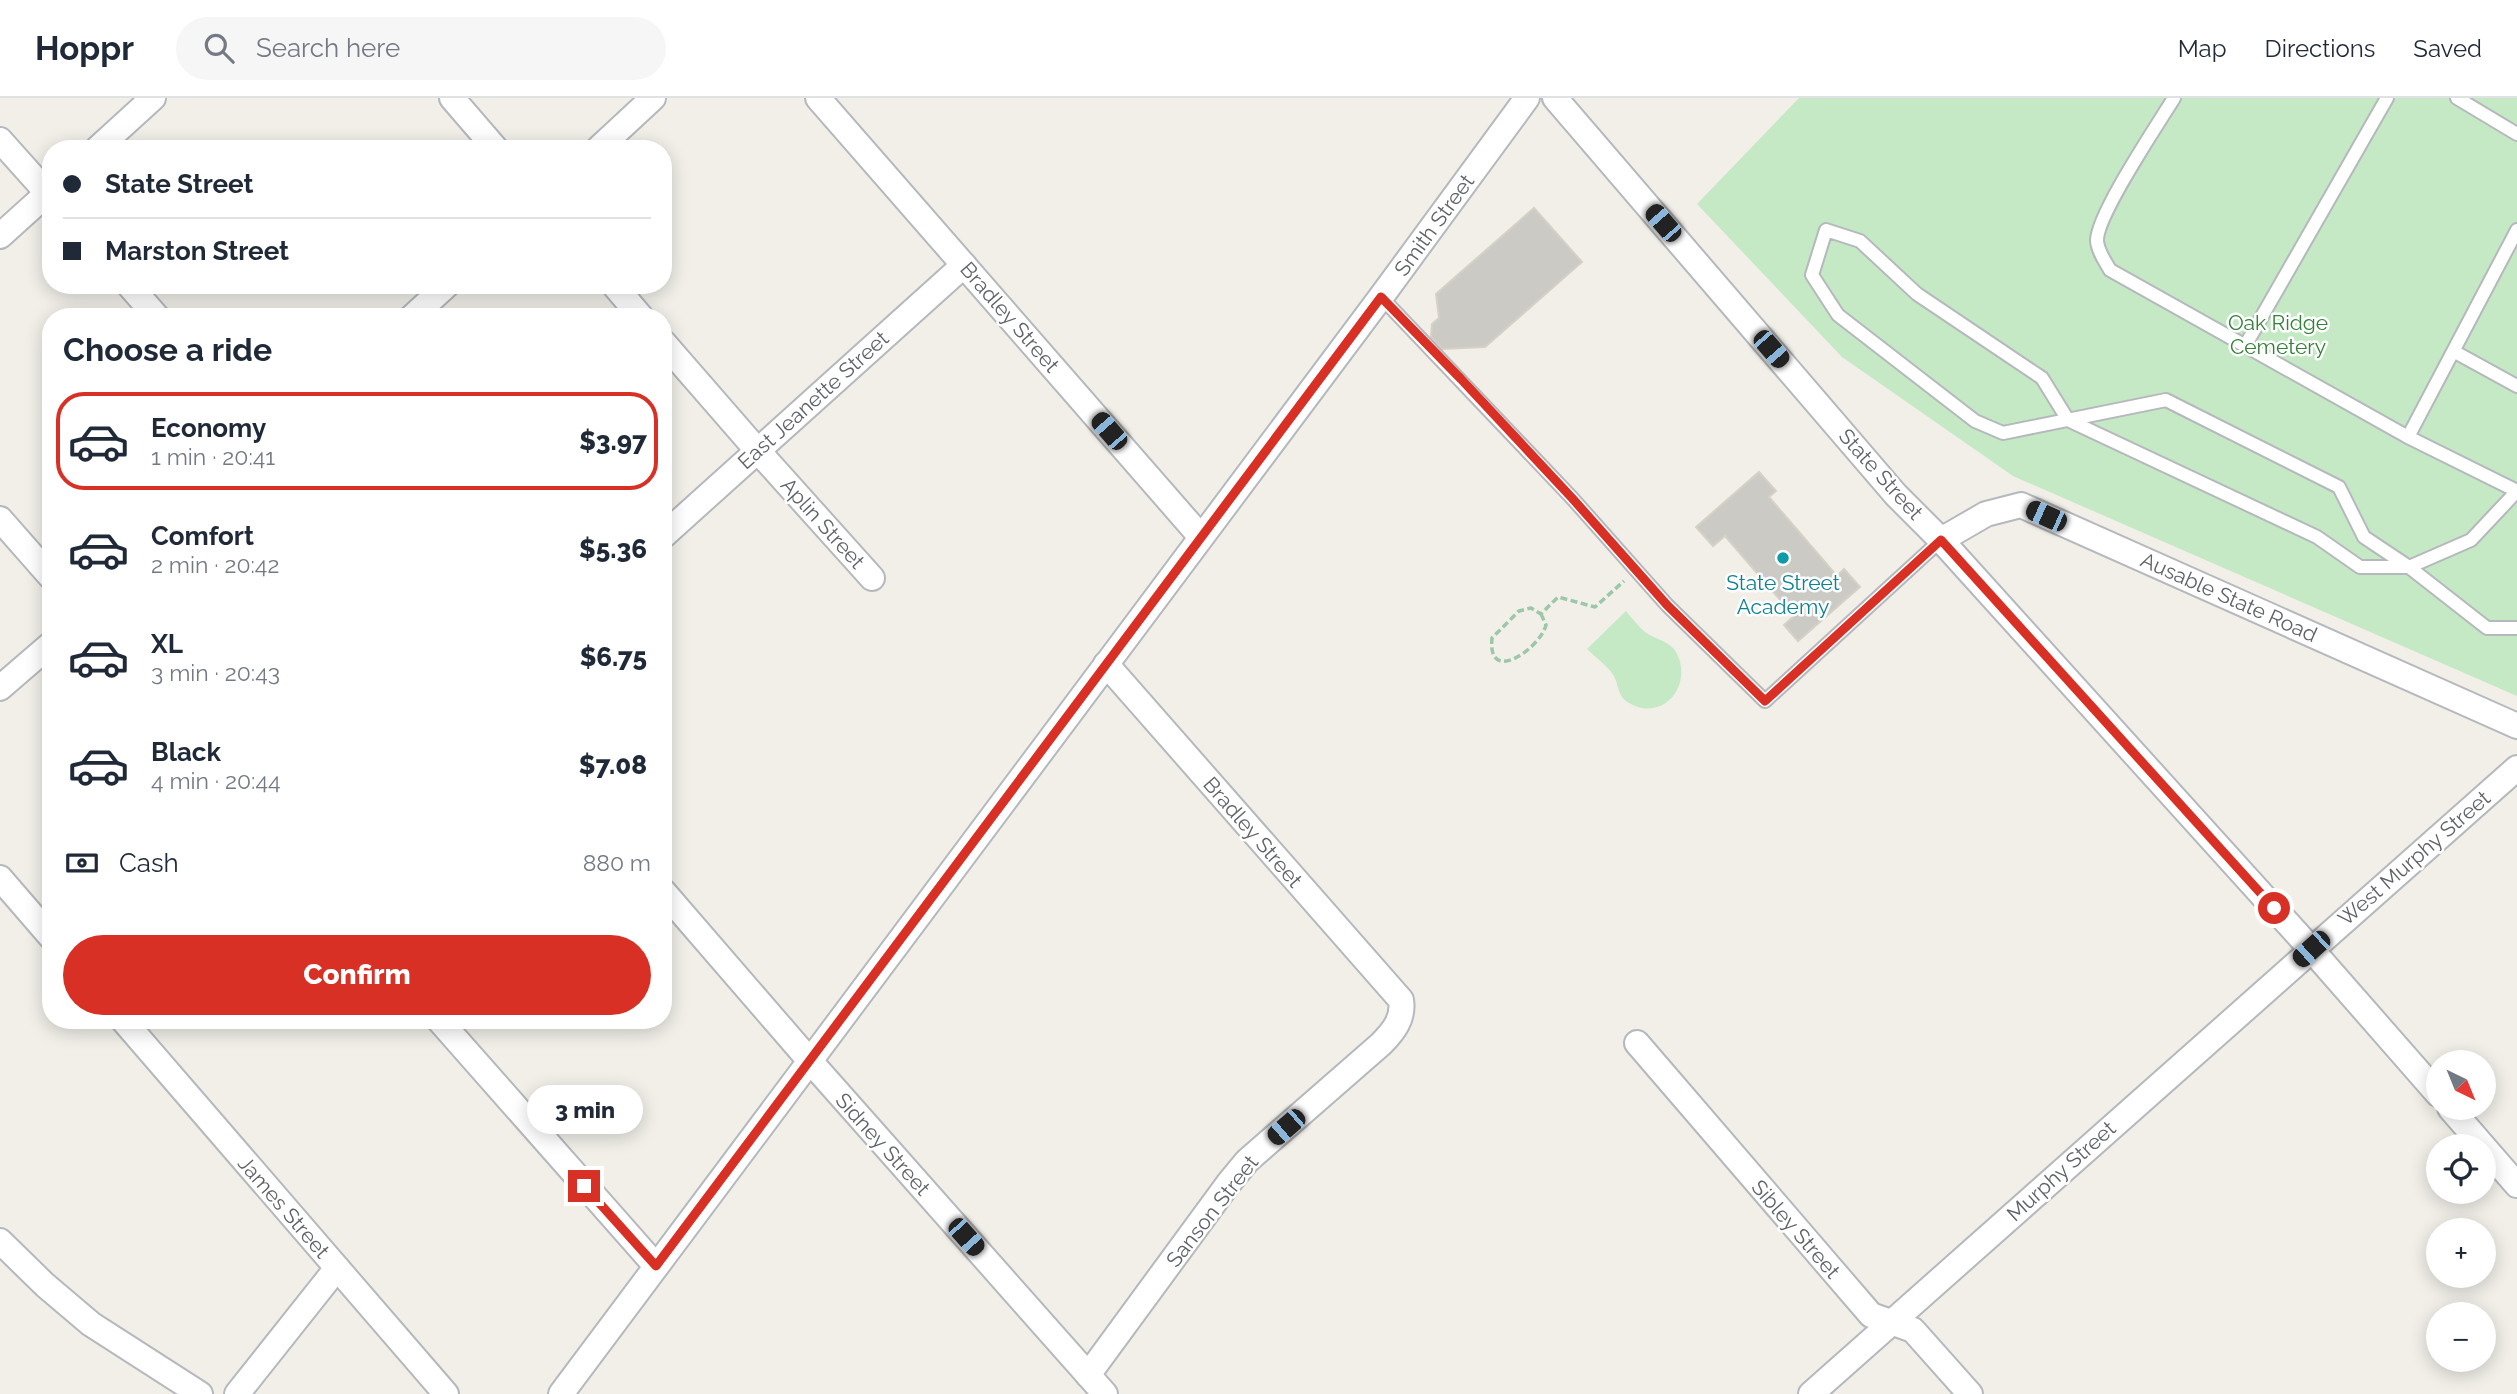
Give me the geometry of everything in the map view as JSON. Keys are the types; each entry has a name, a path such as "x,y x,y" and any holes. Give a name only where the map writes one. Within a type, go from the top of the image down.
{"street":[{"path":"107,140 153,98"},
{"path":"452,98 488,140"},
{"path":"608,140 653,98"},
{"name":"Bradley Street","path":"818,98 1201,537"},
{"name":"Smith Street","path":"561,1394 1527,98"},
{"name":"State Street","path":"1555,98 1896,495 1941,540 2311,949 2426,1080"},
{"path":"0,141 42,185"},
{"path":"0,236 42,200"},
{"name":"East Jeanette Street","path":"672,528 964,265"},
{"path":"137,294 149,308"},
{"path":"422,308 437,294"},
{"path":"622,294 633,308"},
{"name":"Aplin Street","path":"672,352 872,578"},
{"name":"Ausable State Road","path":"1941,540 1986,514 2021,505 2517,726"},
{"path":"0,519 42,567"},
{"path":"0,688 42,652"},
{"name":"Bradley Street","path":"1106,664 1401,1000"},
{"name":"West Murphy Street","path":"2311,949 2517,768"},
{"path":"0,878 42,927"},
{"name":"Sidney Street","path":"672,901 1105,1394"},
{"name":"Murphy Street","path":"1811,1394 2311,949"},
{"name":"Sanson Street","path":"1088,1375 1247,1161 1381,1044 1394,1030 1402,1010 1401,1000"},
{"name":"James Street","path":"130,1029 446,1394"},
{"path":"447,1029 656,1266"},
{"name":"Sibley Street","path":"1637,1043 1871,1315 1913,1330 1970,1394"},
{"path":"2460,1120 2517,1185"},
{"path":"0,1241 45,1285 91,1324 200,1394"},
{"path":"237,1394 337,1268"}],"lane":[{"path":"2174,98 2103,217 2097,240 2101,255 2110,270 2408,437 2517,491 2471,540 2409,567 2360,567 2317,537 2068,420 2042,378 1917,294 1860,241 1826,230 1812,275 1838,315 1975,421 2003,433 2068,420 2166,400 2339,487 2364,537 2409,567 2487,628 2517,628"},
{"path":"2245,346 2387,98"},
{"path":"2457,98 2517,134"},
{"path":"2408,437 2517,230"},
{"path":"1381,297 1461,379 1667,605 1765,701 1941,540"},
{"path":"2455,352 2517,386"}],"path":[{"path":"1541,614 1558,597 1595,607 1636,570"},
{"path":"1531,608 1541,614 1546,625 1544,634 1514,660 1503,662 1494,657 1490,650 1492,638 1519,611 1531,608"}],"green space":[{"name":"Oak Ridge Cemetery","path":"1799,98 2517,98 2517,696 2013,476 1842,357 1697,204"},
{"path":"1626,611 1645,632 1673,648 1681,664 1678,687 1672,697 1654,708 1642,708 1625,701 1611,672 1587,649"}],"building":[{"path":"1534,208 1582,262 1485,347 1442,349 1431,337 1432,324 1439,318 1436,294"},
{"name":"State Street Academy","path":"1759,472 1776,491 1769,497 1837,576 1844,569 1860,587 1798,641 1784,625 1794,616 1725,536 1713,546 1696,527"}],"place":[{"name":"State Street Academy","path":"1783,558"}],"route":[{"path":"584,1186 656,1266 1381,297 1572,498 1667,605 1765,701 1941,540 2274,908"}]}
